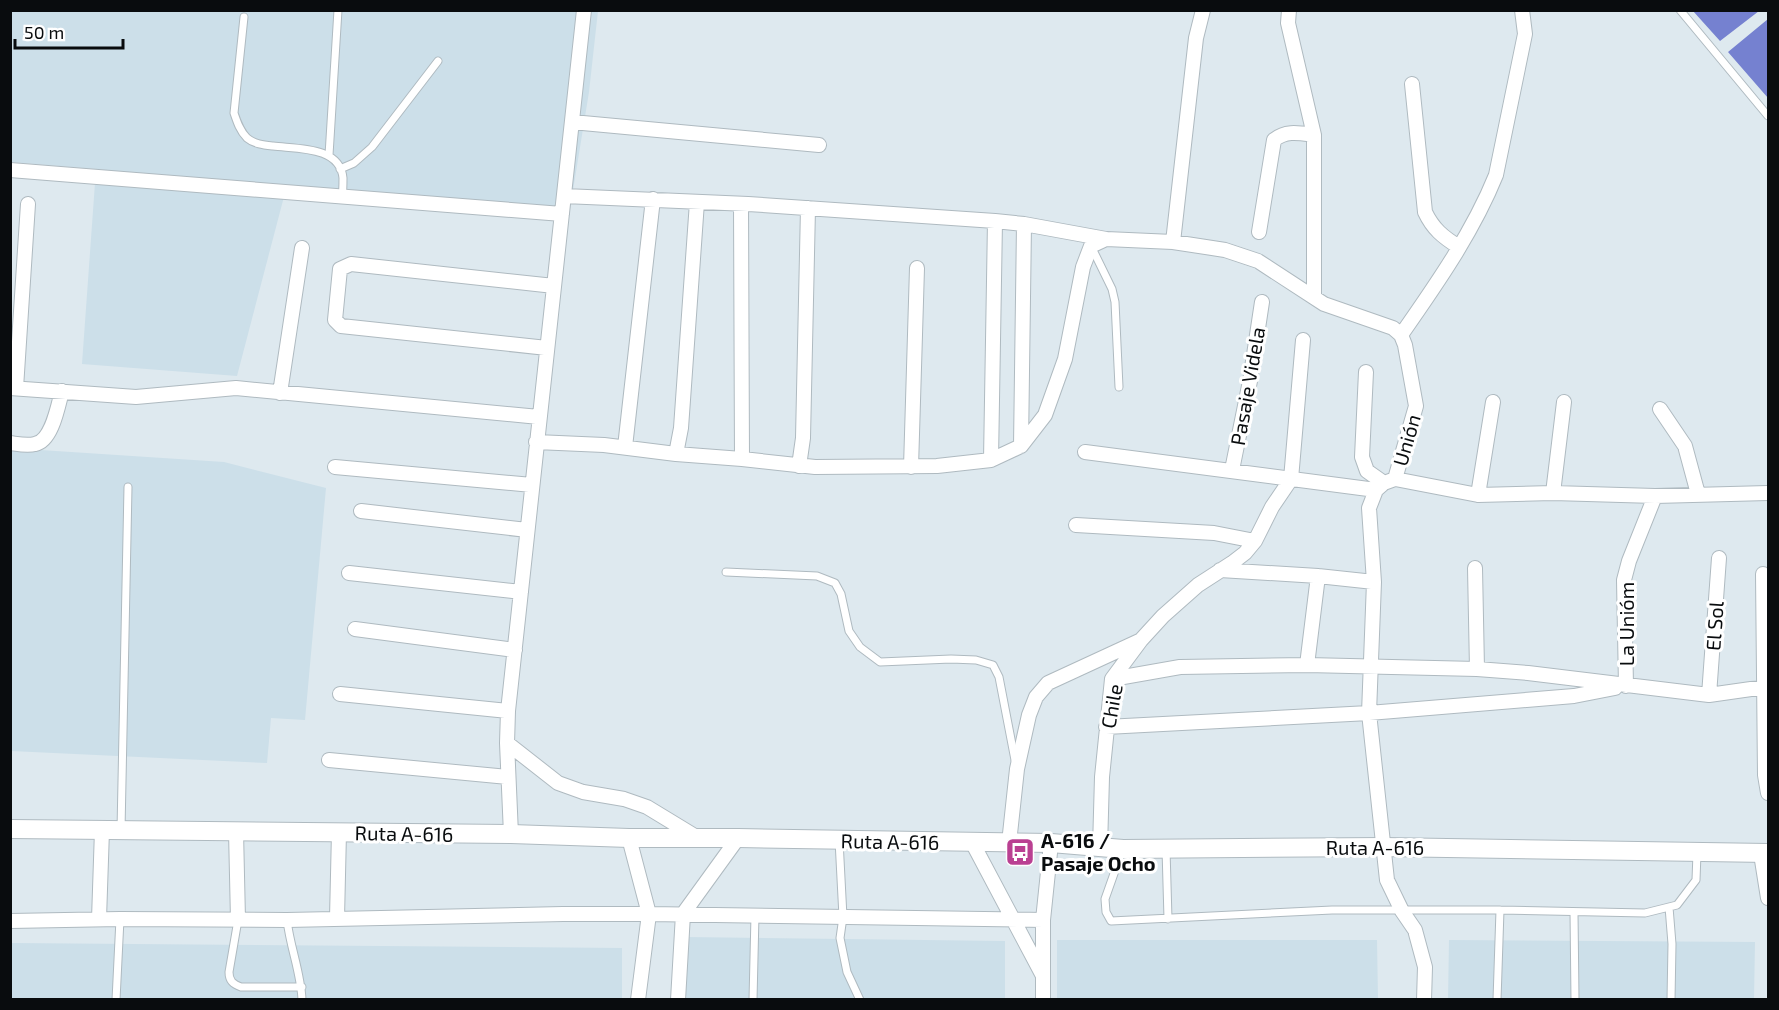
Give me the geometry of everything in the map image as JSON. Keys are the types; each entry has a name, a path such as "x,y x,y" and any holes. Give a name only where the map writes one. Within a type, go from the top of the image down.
{"main road":[{"name":"Ruta A-616","path":"10,829 1051,843 1123,849 1384,847 1765,853"}],"street":[{"path":"511,834 508,711 584,10"},
{"path":"1173,242 1196,38 1203,10"},
{"path":"1289,10 1288,23 1314,135 1314,297"},
{"path":"564,196 741,204 994,221 1106,239 1173,242 1225,250 1258,261 1324,304 1393,328 1401,335 1459,247 1496,175 1525,34 1522,10"},
{"path":"1412,84 1425,212 1430,224 1441,236 1459,247"},
{"path":"572,122 819,145"},
{"path":"1259,232 1274,140 1286,132 1314,135"},
{"path":"10,171 562,214"},
{"path":"625,447 653,199"},
{"path":"676,454 681,428 698,202"},
{"path":"28,204 13,388 136,397 236,388 539,417"},
{"path":"741,204 742,459"},
{"path":"799,466 803,438 808,208"},
{"path":"992,460 994,221"},
{"path":"1021,446 1024,224"},
{"path":"536,442 604,445 799,466 911,467 992,460 1021,446 1045,415 1065,359 1083,267 1091,246 1106,239"},
{"path":"280,393 302,248"},
{"path":"547,348 341,326 334,320 340,268 351,264 554,286"},
{"path":"911,467 917,268"},
{"name":"Pasaje Videla","path":"1232,470 1250,381 1262,302"},
{"name":"Unión","path":"1401,335 1405,345 1416,406 1385,484 1369,508 1374,582 1369,713 1387,880 1402,911 1415,930 1425,967 1424,999"},
{"path":"1291,479 1303,340"},
{"path":"1366,372 1362,457 1367,471 1385,484"},
{"path":"10,443 36,444 44,438 51,429 63,391"},
{"path":"1478,495 1493,402"},
{"path":"1553,493 1564,402"},
{"path":"1660,409 1685,446 1698,494"},
{"path":"1085,452 1291,479 1385,484 1478,495 1553,493 1655,496 1768,493"},
{"path":"335,467 532,485"},
{"name":"Chile","path":"1100,848 1102,777 1112,679 1141,640 1163,616 1198,585 1232,563 1255,541 1272,507 1291,479"},
{"name":"La Unióm","path":"1626,686 1624,580 1629,561 1655,496"},
{"path":"361,511 527,530"},
{"path":"1076,525 1214,533 1255,541"},
{"name":"El Sol","path":"1709,695 1719,558"},
{"path":"1475,568 1477,669"},
{"path":"1220,570 1374,582"},
{"path":"349,573 521,592"},
{"path":"1763,574 1766,688 1765,775 1768,793"},
{"path":"1307,665 1318,576"},
{"path":"355,629 515,650"},
{"path":"1009,843 1017,769 1035,697 1048,683 1141,640"},
{"path":"1112,679 1180,667 1307,665 1477,669 1709,695 1766,688"},
{"path":"1106,727 1369,713 1574,696 1626,686"},
{"path":"340,694 508,711"},
{"path":"507,742 558,783 584,792 624,799 647,807 698,838"},
{"path":"329,760 508,777"},
{"path":"99,919 102,830"},
{"path":"236,831 238,920"},
{"path":"337,918 339,832"},
{"path":"629,838 649,914 638,999"},
{"path":"678,999 683,914 738,838"},
{"path":"972,842 1043,976"},
{"path":"1043,999 1043,920 1051,843"},
{"path":"1765,853 1768,898"},
{"path":"10,921 287,920 649,914 1043,920"}],"lane":[{"path":"329,155 338,10"},
{"path":"1680,10 1768,116"},
{"path":"244,17 234,113 239,128 247,138 258,144 317,151 329,155 336,160 343,176 342,197"},
{"path":"340,169 354,163 372,147 438,61"},
{"path":"1091,246 1112,289 1116,317 1119,387"},
{"path":"122,830 128,487"},
{"path":"726,572 817,576 835,583 841,594 849,631 860,647 880,662 951,659 976,660 993,665 999,677 1017,769"},
{"path":"839,840 843,917 840,938 847,972 860,999"},
{"path":"1166,848 1168,919"},
{"path":"1123,849 1105,899 1106,912 1111,921 1332,910 1645,913 1677,905 1696,880 1697,852"},
{"path":"1669,907 1672,944 1671,999"},
{"path":"1497,999 1500,910"},
{"path":"1574,912 1575,999"},
{"path":"753,999 755,915"},
{"path":"116,999 120,919"},
{"path":"238,920 229,977 233,984 241,987 302,987"},
{"path":"287,920 289,939 302,987 302,999"}],"shaded area":[{"path":"10,11 598,11 589,92 569,215 286,189 237,376 82,364 96,169 11,162"},
{"path":"10,448 224,462 326,488 305,720 271,718 267,763 11,751"},
{"path":"685,937 1005,941 1005,999 685,999"},
{"path":"1057,940 1377,940 1378,999 1057,999"},
{"path":"1449,940 1755,942 1754,999 1448,1000"},
{"path":"11,943 622,948 622,999 11,1000"}],"water":[{"path":"1693,11 1759,11 1720,41"},
{"path":"1768,19 1768,98 1728,52"}],"place":[{"name":"A-616 / Pasaje Ocho","path":"1020,852"}]}
